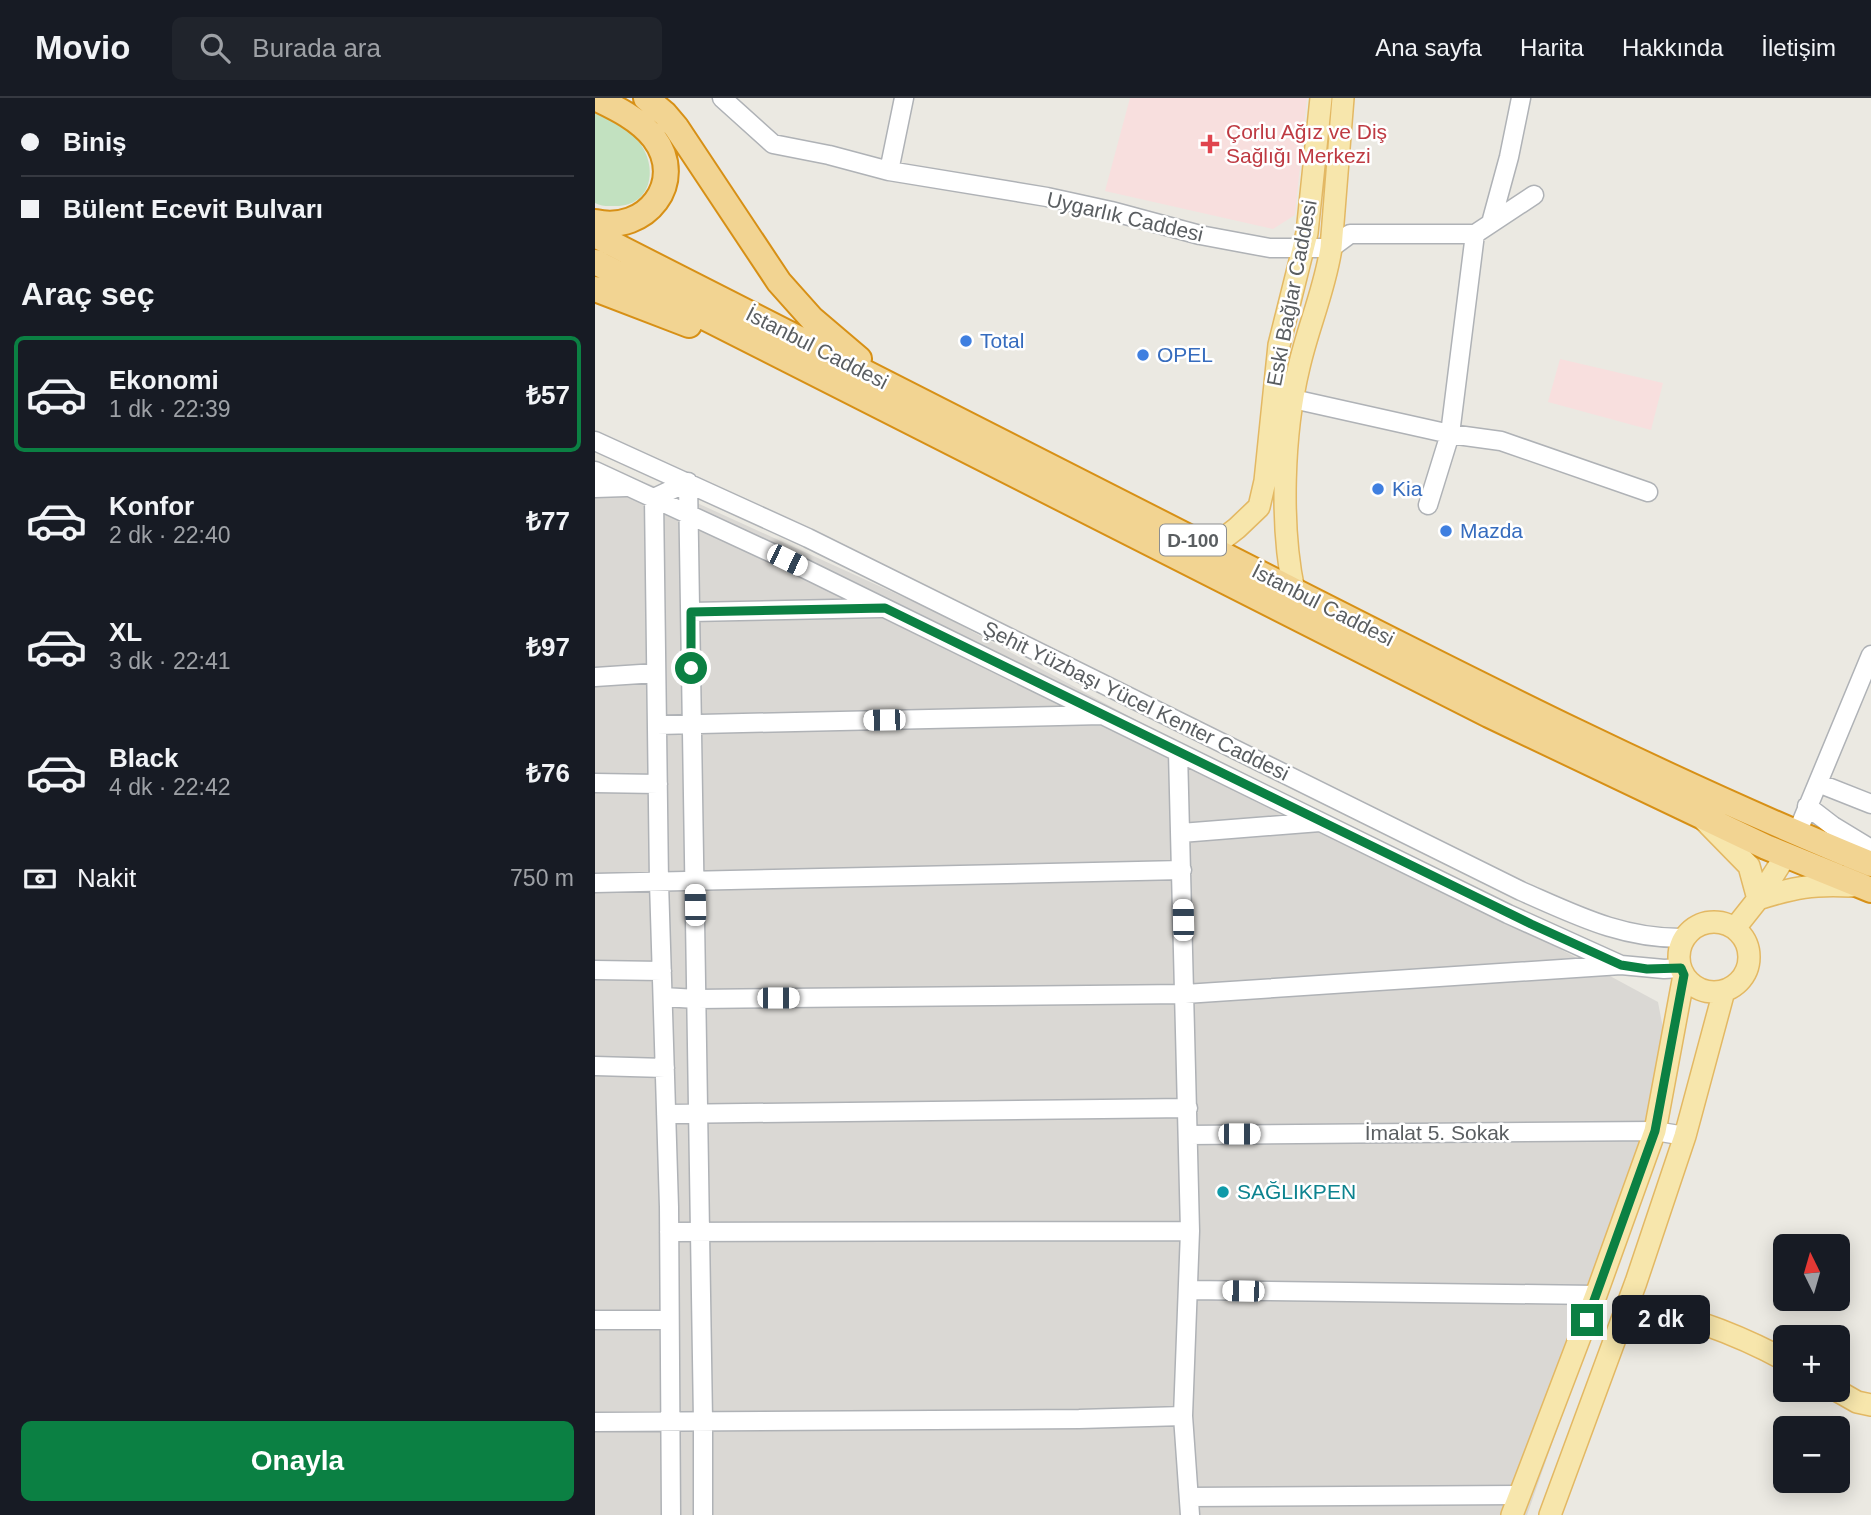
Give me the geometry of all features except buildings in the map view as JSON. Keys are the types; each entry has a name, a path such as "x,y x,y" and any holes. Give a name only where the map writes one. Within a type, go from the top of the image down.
{"highway":[{"path":"595,98 636,121 654,138 663,156 666,175 663,191 647,212 620,223 595,222"},
{"path":"646,98 676,127 779,282 812,319 861,360 1002,442"},
{"name":"İstanbul Caddesi","path":"595,235 1791,844 1868,880"},
{"name":"İstanbul Caddesi","path":"595,262 1489,715 1700,816 1791,844"},
{"path":"595,289 829,381"}],"main road":[{"name":"Eski Bağlar Caddesi","path":"1210,549 1259,507 1265,481 1279,345 1307,233 1321,98"},
{"name":"Eski Bağlar Caddesi","path":"1294,591 1289,565 1287,458 1298,369 1332,248 1342,98"},
{"path":"1700,816 1748,866 1758,899"},
{"path":"1735,928 1758,899 1791,844"},
{"path":"1758,899 1787,889 1868,880"},
{"path":"1515,1505 1596,1295 1655,1131 1682,972 1679,950 1683,938 1691,929 1702,923 1725,922 1744,936 1749,946 1748,969 1742,979 1724,991 1701,990 1682,972"},
{"path":"1550,1515 1628,1305 1685,1136 1724,991"},
{"path":"1628,1305 1666,1311 1711,1326 1773,1354"},
{"path":"1850,1398 1871,1405"}],"street":[{"name":"Uygarlık Caddesi","path":"722,98 773,144 889,171 1047,197 1200,235 1270,248 1332,248 1350,234 1475,234"},
{"path":"889,171 904,98"},
{"path":"1491,223 1509,158 1521,98"},
{"path":"1428,505 1450,434 1475,234 1534,195"},
{"path":"1293,399 1450,434 1501,441 1648,492"},
{"name":"Şehit Yüzbaşı Yücel Kenter Caddesi","path":"595,441 821,544 1521,891 1601,926 1641,935 1683,938"},
{"name":"Şehit Yüzbaşı Yücel Kenter Caddesi","path":"595,471 885,608 1508,914 1621,965"},
{"path":"671,1515 669,1232 659,882 654,498 688,482 703,1515"},
{"path":"595,488 631,487"},
{"path":"691,612 885,608"},
{"path":"1791,844 1871,655"},
{"path":"595,677 656,674"},
{"path":"657,725 1105,715"},
{"path":"1178,752 1189,1135 1188,1290 1183,1416 1190,1506 1515,1505"},
{"path":"595,783 658,784"},
{"path":"1818,783 1871,804"},
{"path":"1807,806 1833,826 1871,849"},
{"path":"1181,833 1321,822"},
{"path":"595,883 1182,870"},
{"path":"663,997 697,999 1185,994 1621,965 1682,972"},
{"path":"595,970 662,971"},
{"path":"595,1066 665,1068"},
{"path":"666,1114 1188,1108"},
{"name":"İmalat 5. Sokak","path":"1189,1135 1655,1131 1685,1136"},
{"path":"669,1232 1189,1231"},
{"path":"1188,1290 1596,1295"},
{"path":"595,1320 669,1320"},
{"path":"595,1422 1183,1416"}],"shaded area":[{"name":"Çorlu Ağız ve Diş Sağlığı Merkezi","path":"1130,98 1307,98 1295,215 1273,229 1105,191"},
{"path":"1560,359 1663,383 1651,430 1548,402"},
{"path":"595,464 684,497 936,612 1658,1002 1665,1039 1669,1110 1527,1515 595,1515"}],"green space":[{"path":"595,110 613,119 634,136 649,162 649,183 645,192 628,204 608,206 595,203"}],"place":[{"name":"Çorlu Ağız ve Diş Sağlığı Merkezi","path":"1210,144"},
{"name":"Total","path":"966,341"},
{"name":"OPEL","path":"1143,355"},
{"name":"Kia","path":"1378,489"},
{"name":"Mazda","path":"1446,531"},
{"name":"SAĞLIKPEN","path":"1223,1192"}],"route":[{"path":"691,668 691,612 885,608 1508,914 1621,965 1647,969 1681,968 1684,975 1655,1131 1587,1320"}]}
